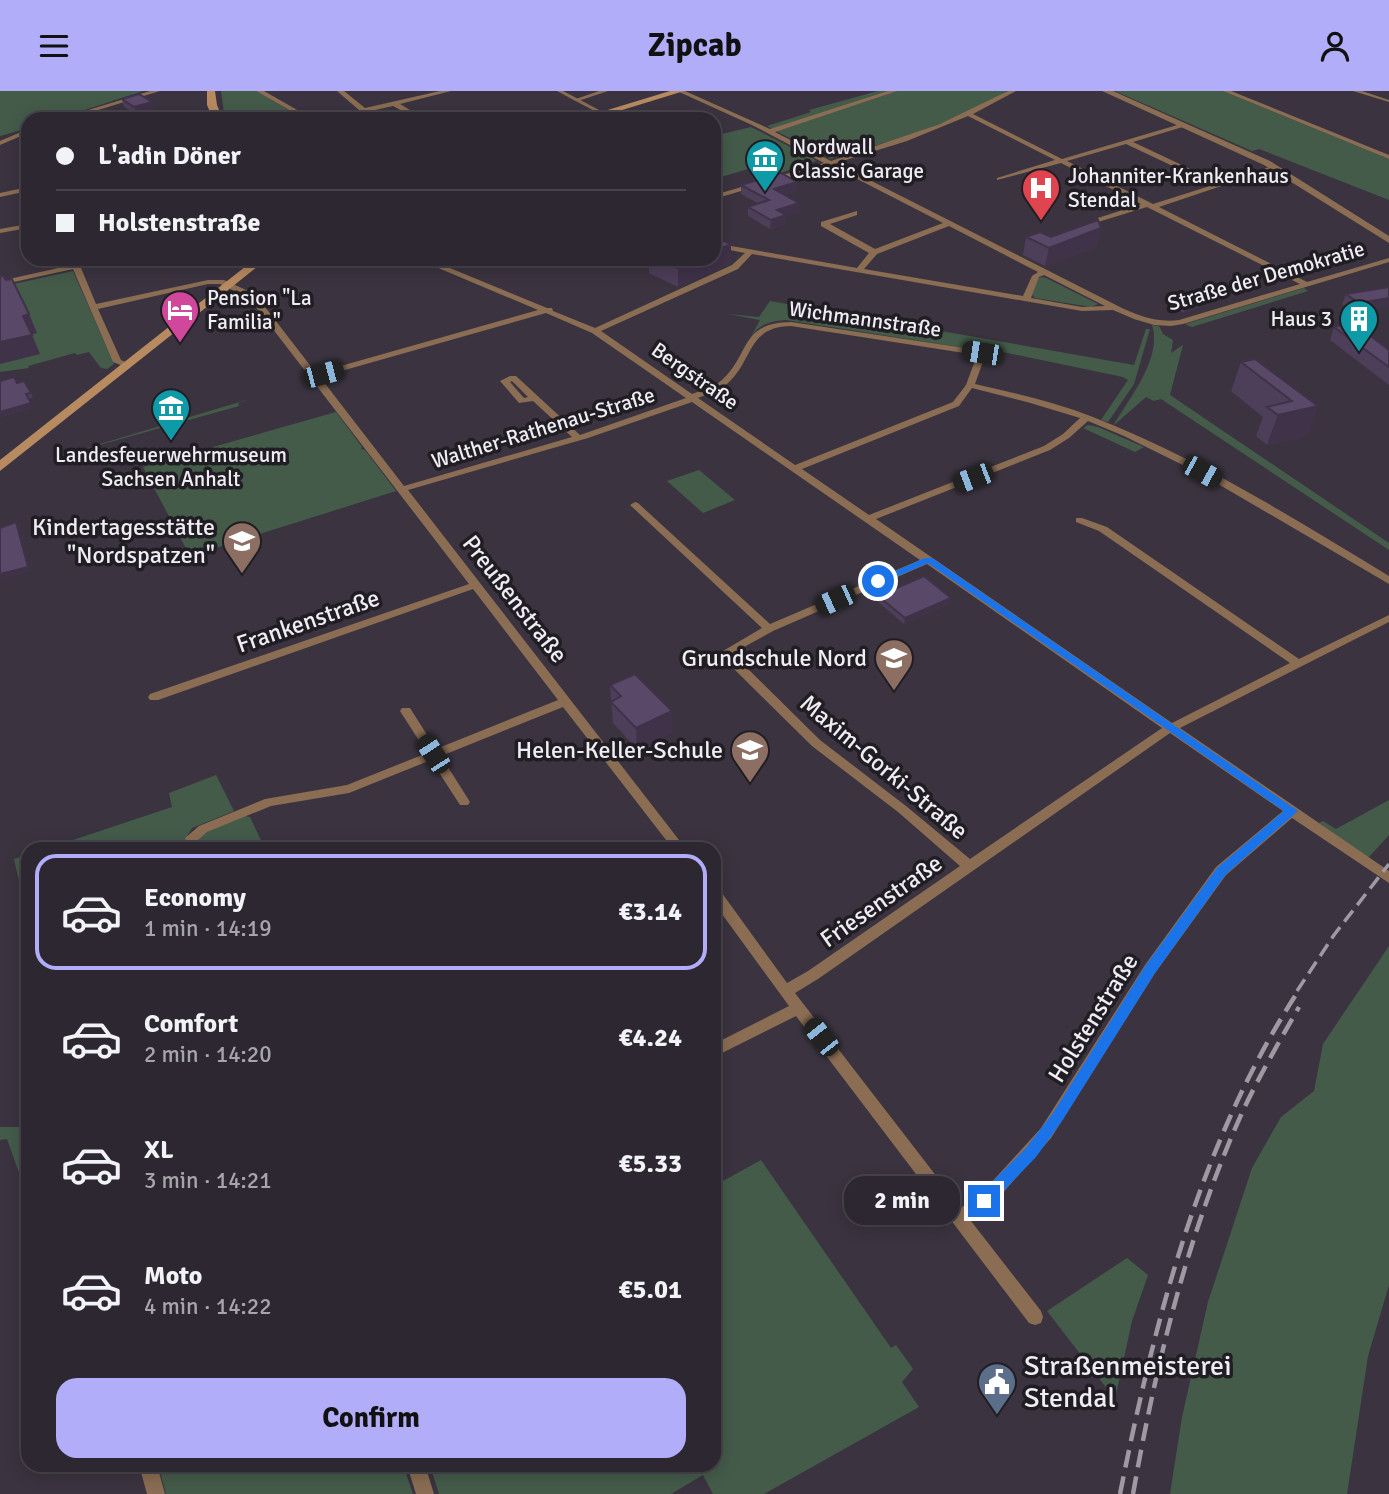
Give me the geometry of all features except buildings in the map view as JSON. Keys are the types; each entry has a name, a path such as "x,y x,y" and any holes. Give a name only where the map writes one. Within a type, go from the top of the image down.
{"main road":[{"path":"211,91 215,112"},
{"path":"606,112 680,91"},
{"path":"0,467 253,266"}],"street":[{"path":"86,112 157,91"},
{"path":"259,91 297,112"},
{"path":"340,91 364,111"},
{"path":"359,112 448,91"},
{"path":"559,91 600,112"},
{"path":"576,100 605,91"},
{"name":"Straße der Demokratie","path":"680,91 768,132 1042,272 1137,317 1170,324 1389,260"},
{"path":"768,132 894,91"},
{"path":"721,195 970,115 1013,91"},
{"path":"1106,91 1275,167 1389,240"},
{"path":"1226,91 1389,157"},
{"path":"1356,91 1387,101"},
{"path":"395,104 409,112"},
{"path":"970,115 1306,284"},
{"path":"999,179 1184,125"},
{"path":"0,143 21,134"},
{"path":"1127,142 1219,185"},
{"path":"1101,220 1154,207 1275,167"},
{"path":"0,195 21,190"},
{"path":"854,213 824,225 874,252"},
{"path":"859,270 874,252 948,224"},
{"path":"0,231 21,227"},
{"path":"721,246 1082,309 1113,307"},
{"path":"595,331 735,267 751,251"},
{"path":"0,283 76,266 117,362 128,365"},
{"name":"Bergstraße","path":"438,266 595,331 1389,878"},
{"path":"1026,299 1036,276 1042,272"},
{"path":"95,307 208,282 229,285"},
{"name":"Preußenstraße","path":"229,285 254,298 675,842"},
{"path":"315,376 548,310"},
{"name":"Wichmannstraße","path":"692,398 726,381 760,330 776,324 982,353 970,385"},
{"path":"795,468 951,406 962,398 970,385 1044,403 1086,418 1202,472 1389,581"},
{"path":"535,398 578,438"},
{"name":"Walther-Rathenau-Straße","path":"402,489 476,470 578,438 692,398"},
{"path":"868,519 1047,448 1086,418"},
{"path":"635,505 769,629 928,560"},
{"path":"1079,520 1103,529 1298,663"},
{"name":"Frankenstraße","path":"153,697 476,585"},
{"name":"Friesenstraße","path":"787,990 807,979 1172,727 1389,618"},
{"name":"Maxim-Gorki-Straße","path":"769,629 734,646 729,651 731,658 816,743 902,809 970,867"},
{"path":"192,842 195,833 258,807 277,800 342,791 566,701"},
{"path":"406,711 464,802"},
{"name":"Holstenstraße","path":"961,1219 995,1190 1046,1133 1150,969 1221,871 1292,811"},
{"path":"721,902 798,1008 1035,1317"},
{"path":"721,1047 798,1008"},
{"path":"150,1472 156,1494"},
{"path":"418,1472 425,1494"}],"green space":[{"path":"0,91 143,91 78,112 21,112 21,130 0,136"},
{"path":"221,91 256,91 292,112 224,112"},
{"path":"878,91 892,91 772,129 767,126 811,112 809,110"},
{"path":"896,91 1007,91 943,123 830,159 776,131"},
{"path":"1115,91 1223,91 1389,159 1389,200 1259,149 1252,151"},
{"path":"751,127 816,161 771,176 755,167 721,177 721,134"},
{"path":"73,271 114,364 107,369 101,368 89,352 77,355 75,353 28,366 29,368 0,372 0,287"},
{"path":"1043,277 1098,304 1091,307 1035,298 1032,295 1038,278"},
{"path":"1304,288 1308,291 1192,327 1185,324"},
{"path":"770,301 1134,365 1146,329 1150,329 1134,384 1108,422 1101,420 1128,380 1123,377 998,351 786,320 766,324 751,337 760,320 728,314 759,317"},
{"path":"1152,325 1159,326 1163,334 1173,340 1171,353 1183,345 1170,395 1389,543 1389,550 1161,399 1154,401 1146,397 1113,426 1148,365 1153,351"},
{"path":"253,398 238,403 239,406 67,454"},
{"path":"336,412 361,449 365,450 396,491 190,556 143,467"},
{"path":"1088,425 1144,447 1135,452 1083,428"},
{"path":"699,470 735,500 703,513 667,481"},
{"path":"216,775 234,811 192,828 184,842 67,842 172,807 169,793"},
{"path":"1389,800 1389,835 1368,858 1319,823 1323,821 1336,829"},
{"path":"245,816 250,817 262,842 198,842 201,834"},
{"path":"21,857 21,890 14,859"},
{"path":"1389,946 1389,1285 1368,1356 1347,1494 1170,1494 1182,1417 1208,1302 1252,1168 1281,1117 1314,1091 1323,1044"},
{"path":"0,1127 21,1127 21,1178 7,1139 0,1140"},
{"path":"761,1160 891,1348 896,1345 913,1369 902,1382 919,1407 764,1494 713,1494 703,1475 671,1494 439,1494 432,1472 721,1472 721,1182"},
{"path":"1127,1258 1148,1275 1132,1321 1115,1399 1047,1311"},
{"path":"160,1472 405,1472 413,1494 166,1494"}],"railway":[{"path":"1297,991 1334,935 1389,864"},
{"path":"1120,1494 1166,1297 1208,1170 1234,1108 1264,1048 1299,990"},
{"path":"1133,1494 1175,1301 1205,1207 1241,1115 1299,1007"}],"place":[{"name":"Nordwall Classic Garage","path":"765,193"},
{"name":"Johanniter-Krankenhaus Stendal","path":"1041,222"},
{"name":"Pension \"La Familia\"","path":"180,344"},
{"name":"Haus 3","path":"1359,353"},
{"name":"Landesfeuerwehrmuseum Sachsen Anhalt","path":"171,442"},
{"name":"Kindertagesstätte \"Nordspatzen\"","path":"242,575"},
{"name":"Grundschule Nord","path":"894,692"},
{"name":"Helen-Keller-Schule","path":"750,784"},
{"name":"Straßenmeisterei Stendal","path":"997,1416"}],"route":[{"path":"878,581 928,560 1292,811 1221,871 1150,969 1058,1117 1014,1172 984,1201"}]}
